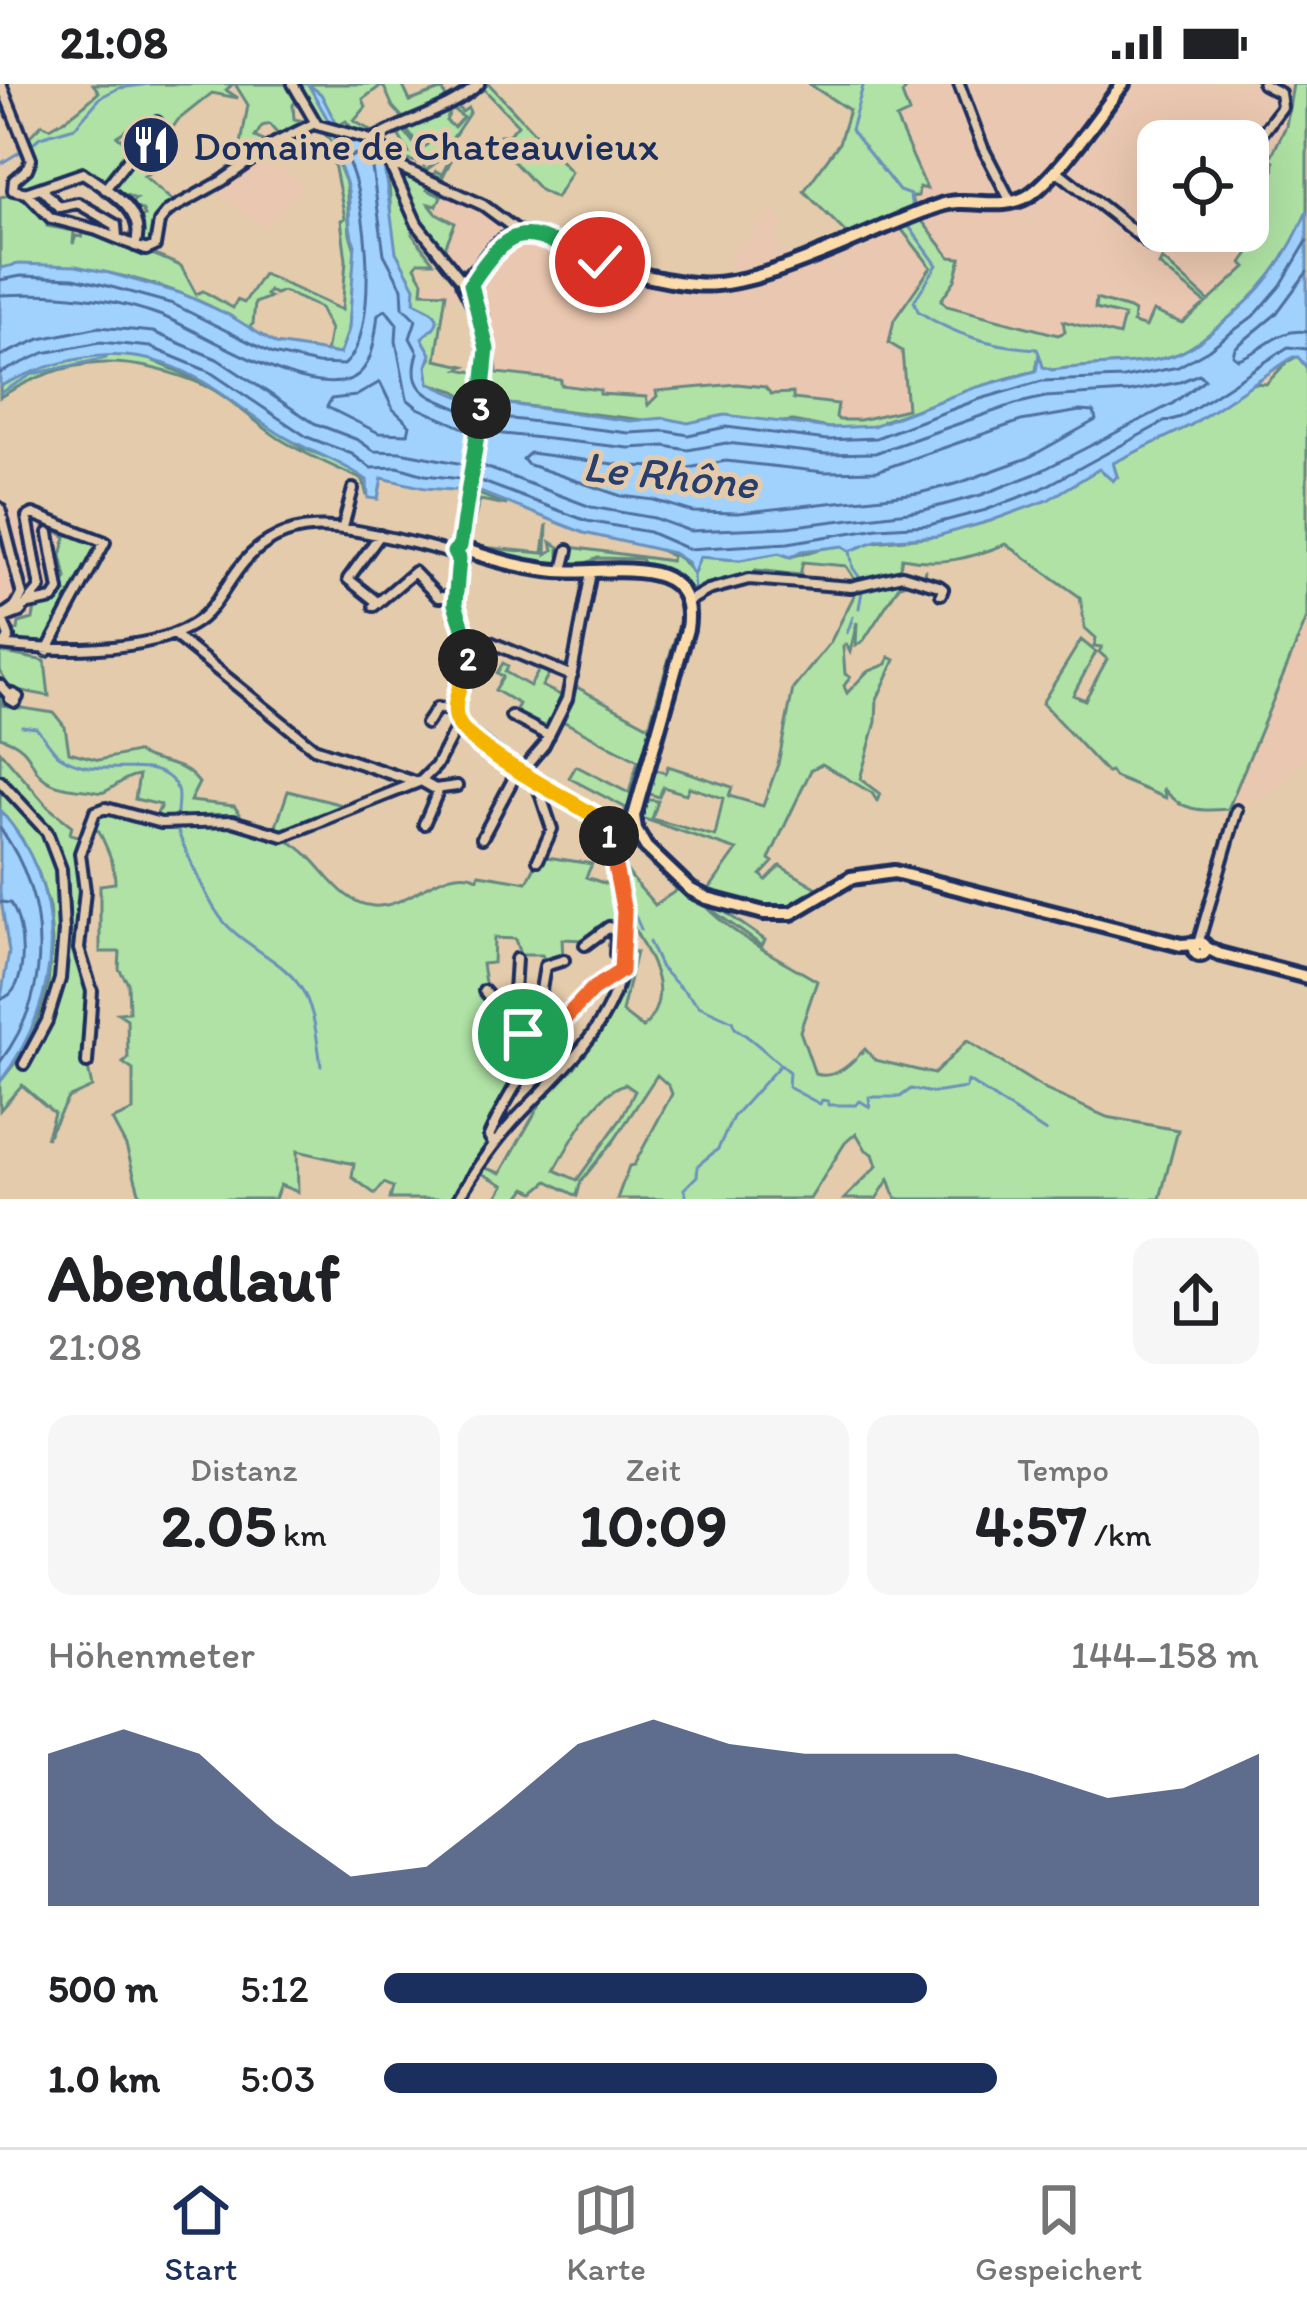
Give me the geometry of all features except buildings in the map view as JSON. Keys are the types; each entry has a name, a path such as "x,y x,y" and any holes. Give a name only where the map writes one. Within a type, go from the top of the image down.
{"main road":[{"path":"1124,84 1034,192 1011,202 946,203 754,278 719,285 676,282 631,272 538,236 522,234 505,241 468,283 487,349 459,552 562,572 655,573 676,584 687,602 684,640 634,811 638,830 666,867 703,897 772,915 799,910 851,878 894,872 1307,977"}],"street":[{"path":"1,84 31,159 8,192 27,193 80,173 137,218 140,230 135,246"},
{"path":"293,84 310,124"},
{"path":"371,140 405,121 453,104 479,84"},
{"path":"959,84 1011,202"},
{"path":"1263,84 1280,93 1282,107 1269,124"},
{"path":"105,189 157,122"},
{"path":"27,193 47,217 153,248 165,214 310,124"},
{"path":"310,124 371,140 383,149 417,224 452,270 468,283"},
{"path":"391,163 483,205 522,234"},
{"path":"1054,169 1137,234"},
{"path":"42,189 59,207 78,203 95,210 117,227 117,237"},
{"path":"344,526 353,489"},
{"path":"0,508 21,589 16,606"},
{"path":"2,616 29,604 40,588 26,522 33,514 105,542 43,651"},
{"path":"2,616 2,640 43,651 81,651 173,634 202,619 240,566 264,543 298,528 344,526 459,552 455,597 469,650 456,711 458,724 436,766 418,782 283,836 232,821 161,823 106,808 95,812 80,854 85,891 79,949 92,991 87,1063"},
{"path":"2,616 16,606 53,599 59,590 49,533"},
{"path":"380,535 348,579 376,604 414,572 438,597 455,597"},
{"path":"562,572 568,550"},
{"path":"482,838 565,704 591,572"},
{"path":"687,602 703,592 745,580 851,587 893,574 939,586 941,594"},
{"path":"173,634 314,748 439,789 457,786"},
{"path":"469,650 490,642 572,676"},
{"path":"0,685 10,696"},
{"path":"426,724 438,708 456,711"},
{"path":"511,716 549,736"},
{"path":"458,724 537,783 604,822 615,835 624,912 621,971 606,1013 575,1058 494,1144 458,1199"},
{"path":"0,782 46,832 61,869 60,979 44,1030 24,1064"},
{"path":"537,783 552,829 538,860"},
{"path":"424,824 439,789"},
{"path":"1200,948 1237,810"},
{"path":"615,835 638,830"},
{"path":"584,945 609,927 616,933 615,954 623,956"},
{"path":"504,1043 516,959"},
{"path":"534,1032 546,964 564,960"},
{"path":"494,1144 489,1136 499,1112 553,1031 592,990 621,971"},
{"path":"484,992 521,1033 553,1031"}],"shaded area":[{"path":"910,84 1293,84 1286,126 1274,156 1269,224 1269,120 1137,120 1137,252 1250,252 1238,277 1212,300 1202,294 1207,304 1182,323 1147,327 1133,323 1129,309 1096,300 1128,312 1122,338 1059,335 947,306 940,301 955,280 960,259 950,257 919,217 899,226 931,267 894,320 889,343 902,350 907,409 860,420 836,418 838,405 737,384 657,391 648,405 645,397 600,394 599,390 560,385 560,380 496,373 494,338 480,288 483,276 467,298 422,292 423,281 454,280 458,270 443,250 452,219 438,211 450,187 529,230 596,258 654,275 722,282 735,270 727,259 775,209 783,224 775,241 794,258 915,211 911,197 918,195 919,187 926,188 895,118"},
{"path":"264,154 304,186 265,228 229,204 214,186"},
{"path":"0,498 2,504 59,529 67,541 61,555 66,578 60,597 18,630 0,634"},
{"path":"1307,618 1307,758 1269,796 1228,809"}],"green space":[{"path":"93,84 233,84 226,90 238,98 212,93 178,120 167,136 168,148 144,176 175,203 163,211 150,247 138,242 139,218 145,216 142,210 127,205 136,199 124,194 120,200 110,192 136,153 151,158 151,167 165,144 151,137 153,128 164,137 168,133 158,119 142,120 117,136 131,147 106,182 83,170 35,189 17,188 16,179 34,165 29,137 42,124 50,128 81,108 99,92"},
{"path":"235,84 289,84 299,97 293,105 294,119 304,121 281,138 269,124 262,126 255,137 270,144 254,156 241,144 248,105"},
{"path":"296,84 402,84 410,101 443,89 447,103 404,119 384,87 379,87 363,99 366,107 354,121 377,134 367,135 346,121 341,124 346,131 318,122"},
{"path":"489,84 571,172 556,198 540,190 499,146 500,135 508,135 518,125 483,88"},
{"path":"809,84 910,84 902,94 909,113 896,119 927,189 919,187 918,196 911,197 915,211 850,237 804,191 839,143 849,110"},
{"path":"1293,84 1307,84 1307,211 1300,229 1260,289 1179,354 1052,370 1043,367 1039,355 1036,371 883,421 880,427 829,428 793,421 711,428 493,402 484,405 489,361 496,355 497,373 561,380 561,385 600,390 600,394 646,397 648,405 656,391 737,384 765,387 771,394 793,393 793,399 838,404 839,420 907,409 902,351 889,343 894,320 931,267 899,226 909,227 919,217 950,257 961,258 955,280 941,300 947,306 1058,335 1065,332 1063,321 1119,336 1124,316 1095,309 1096,299 1129,309 1134,312 1133,323 1146,327 1153,311 1182,323 1206,303 1159,265 1162,259 1209,301 1246,267 1242,263 1250,252 1269,252 1274,162 1270,159 1286,126"},
{"path":"456,105 470,112 450,142 458,147 442,178 434,174 442,174 451,157 447,154 424,172 424,163 406,160 402,164 393,159 391,152 409,153 399,136 404,131 420,151 433,139 430,136 418,145 403,125 445,110 449,114 446,121 454,127 463,117 451,108"},
{"path":"324,133 337,135 333,151 346,183 355,250 349,329 340,354 326,353 330,330 320,308 283,291 269,291 266,295 270,297 255,303 253,324 248,328 193,298 129,277 63,267 0,268 0,197 20,193 48,219 47,226 74,231 73,244 76,236 82,237 80,228 112,237 181,266 196,294 203,291 233,308 237,300 244,303 263,274 342,310 346,260 341,220 345,218"},
{"path":"348,138 375,151 397,183 414,224 412,234 433,262 418,262 415,267 423,281 422,292 446,293 436,360 483,374 479,405 429,383 431,359 422,338 433,328 430,310 414,302 397,257 385,172 378,160"},
{"path":"398,173 429,183 427,190 441,196 437,206 429,204 455,223 444,250 457,271 422,228"},
{"path":"103,353 147,358 205,383 302,448 347,465 367,480 367,496 363,480 280,439 213,389 177,375 100,363 51,373 0,397 0,386 38,368"},
{"path":"1298,356 1307,368 1307,618 1228,809 1192,808 1163,788 1166,798 1114,777 1042,703 1081,640 1096,652 1073,695 1085,700 1107,659 1085,628 1080,597 1006,544 954,560 902,558 899,572 921,578 926,569 925,577 931,581 894,573 876,579 900,576 909,581 899,586 864,640 856,646 857,622 850,652 846,644 843,647 845,674 850,677 844,686 847,693 867,672 887,664 889,657 895,660 877,699 876,722 860,779 880,794 877,801 872,793 822,764 811,770 769,859 773,862 761,875 766,880 780,866 819,889 788,911 705,895 737,850 641,818 642,799 658,801 652,819 715,836 723,798 689,787 686,794 663,787 659,797 643,792 649,768 665,773 668,766 732,787 729,796 763,806 778,764 793,689 830,643 859,586 846,566 803,562 800,575 756,570 755,578 695,590 689,598 646,568 641,559 598,558 586,563 587,569 551,567 465,545 471,491 507,505 480,500 471,546 543,553 547,524 546,554 553,550 551,542 559,547 559,555 569,555 570,547 671,561 672,556 646,544 679,558 693,575 700,557 740,560 779,553 790,557 832,546 936,536 1056,495 1100,468 1117,476 1113,463 1191,425 1251,383 1266,384"},
{"path":"38,519 100,541 102,546 47,646 17,641 10,633 18,630 19,623 33,619 35,608 56,600 61,580 66,578 61,555 66,537"},
{"path":"682,614 685,628 636,793 631,826 625,830 620,827 626,808 569,778 576,766 629,793 638,761 559,719 571,684 649,726"},
{"path":"0,652 45,661 49,696 11,689 0,671"},
{"path":"503,663 508,666 505,672 530,686 542,665 551,670 542,686 566,698 546,734 513,715 519,704 495,690 503,677 497,673"},
{"path":"0,692 2,705 54,713 65,727 69,752 99,760 136,752 185,770 199,783 190,801 234,806 239,821 303,850 339,889 360,903 387,905 440,880 465,874 527,882 540,856 592,864 586,877 615,887 622,925 617,954 616,925 612,924 599,927 585,940 562,939 563,958 546,962 542,955 520,955 515,939 494,938 493,963 482,964 487,995 482,1063 514,1083 489,1129 488,1146 455,1199 390,1199 393,1187 384,1183 375,1194 352,1177 354,1164 297,1151 298,1192 280,1185 275,1199 141,1199 126,1146 112,1120 133,1111 133,1070 123,1063 128,1059 127,1019 118,1013 129,1012 128,983 119,969 120,952 100,952 100,885 115,883 115,876 99,831 86,827 101,809 154,821 161,805 135,799 139,775 102,792 63,787 40,775 25,751 0,737"},
{"path":"0,751 48,807 72,826 70,834 83,837 79,949 90,981 87,1063 92,1087 68,1098 46,1139 54,1113 22,1085 0,1110 0,1082 18,1059 38,1018 48,984 52,942 49,907 39,874 22,839 0,810"},
{"path":"288,791 347,806 284,833 274,832"},
{"path":"636,840 669,873 724,905 722,910 765,940 762,946 702,903 728,926 817,981 800,1031 815,1074 837,1072 865,1049 875,1060 934,1074 967,1041 1046,1090 1107,1117 1178,1130 1160,1199 896,1199 889,1179 876,1199 844,1199 877,1166 856,1133 810,1199 617,1199 629,1166 634,1165 672,1094 657,1075 581,1181 577,1196 548,1181 535,1192 526,1188 518,1199 496,1199 504,1185 479,1172 482,1167 501,1173 539,1106 537,1101 596,1033 614,997 627,949 636,952 622,1012 643,1028 654,1013 658,983 625,904 618,845 622,845 626,869 655,905 677,890 630,844 624,844","holes":["625,1084 635,1091 577,1180 555,1170 604,1097"]}],"water":[{"name":"Le Rhône","path":"308,84 321,94 344,139 365,145 383,159 396,252 415,287 414,302 437,319 422,338 431,354 429,383 470,400 630,421 665,418 688,423 725,415 829,428 873,426 974,388 1036,371 1039,354 1043,367 1052,370 1142,362 1185,351 1260,288 1307,211 1307,368 1293,357 1191,425 1113,463 1117,476 1113,481 1099,469 1048,500 937,536 878,540 850,551 843,546 791,557 779,553 740,560 700,557 693,575 687,562 673,553 584,533 480,492 425,488 382,478 378,499 368,498 367,480 357,473 278,433 184,371 157,361 131,356 79,359 0,386 0,268 19,264 76,266 109,273 180,293 276,344 340,354 349,329 355,245 347,186 333,146 338,138"},
{"path":"0,810 39,875 50,946 37,1016 0,1082 0,1003 9,952 0,893"}],"waterway":[{"path":"32,144 75,127 101,97 119,88 150,84"},
{"path":"863,86 851,130 899,191 910,195 912,209"},
{"path":"0,164 23,150"},
{"path":"908,225 937,265 914,301 918,311 960,333 1037,349 1039,354"},
{"path":"0,393 33,374 106,358"},
{"path":"850,551 862,581"},
{"path":"693,575 694,589"},
{"path":"859,608 862,591"},
{"path":"847,633 853,617"},
{"path":"622,828 680,634"},
{"path":"22,726 36,728 57,753 74,763 156,771 173,781 179,833 207,895 234,932 299,985 312,1013 321,1066"},
{"path":"620,843 632,909 641,929"},
{"path":"649,942 661,968 699,1006 732,1021 789,1072 788,1087 820,1104 822,1100 828,1105 860,1101 870,1107 869,1097 900,1097 911,1089 933,1093 966,1088 968,1081 1046,1132"},
{"path":"687,1199 684,1189 697,1176 698,1165 718,1149 733,1117 780,1065"}],"place":[{"name":"Domaine de Chateauvieux","path":"151,145"}],"route":[{"path":"523,1034 553,1031 592,990 621,971 624,916 610,832 604,822 537,783 457,721 469,650 455,604 459,558 454,552 460,546 487,369 485,334 471,284 501,243 520,234 538,236 600,262"}]}
